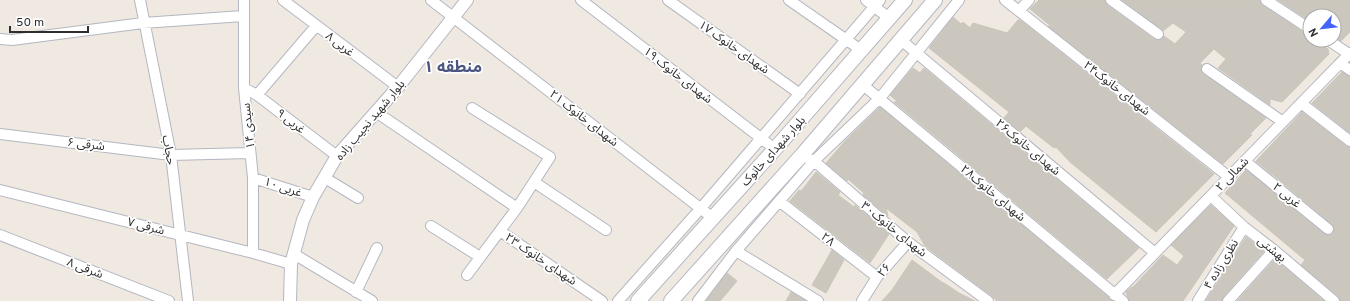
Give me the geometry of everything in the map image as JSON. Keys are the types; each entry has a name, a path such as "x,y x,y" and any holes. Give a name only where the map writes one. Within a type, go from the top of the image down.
{"main road":[{"name":"بلوار شهدای خانوک","path":"638,301 714,218 905,0"},
{"name":"بلوار شهدای خانوک","path":"672,301 808,158 863,85 935,0"}],"street":[{"name":"حجاب","path":"140,0 143,23 171,155 188,301"},
{"name":"سیدی ۱۴","path":"244,0 244,88 253,178 253,253"},
{"name":"غربی ۸","path":"283,0 398,88"},
{"name":"شهدای خانوک ۲۱","path":"431,0 714,218"},
{"name":"بلوار شهید نجیب زاده","path":"290,301 293,259 303,220 313,197 337,156 398,88 467,0"},
{"name":"شهدای خانوک ۱۹","path":"581,0 775,149"},
{"name":"شهدای خانوک ۱۷","path":"668,0 800,94"},
{"path":"789,0 861,50"},
{"path":"866,0 877,3 889,18"},
{"path":"698,301 736,251 780,201 808,158 880,98 959,0"},
{"name":"شهدای خانوک۲۴","path":"1005,0 1229,177"},
{"path":"1019,11 1029,0"},
{"path":"1111,0 1158,34"},
{"path":"1266,0 1302,24"},
{"path":"618,301 701,208 877,3"},
{"path":"0,39 12,40 143,23 243,16"},
{"path":"258,95 316,26"},
{"name":"شهدای خانوک۲۶","path":"901,40 1155,253"},
{"name":"شمالی ۲","path":"1119,298 1155,253 1350,53"},
{"path":"1340,62 1350,70"},
{"path":"1207,69 1283,122"},
{"name":"شهدای خانوک۲۸","path":"863,85 1119,298"},
{"name":"غربی ۹","path":"244,88 258,95 337,156"},
{"path":"1301,103 1350,141"},
{"path":"468,275 517,208 550,157 472,108"},
{"path":"376,112 517,208"},
{"name":"شرقی ۶","path":"0,134 171,155 250,153"},
{"name":"شهدای خانوک۳۰","path":"808,158 908,242 988,301"},
{"name":"۲ غربی","path":"1245,161 1328,229"},
{"name":"غربی ۱۰","path":"253,178 313,197"},
{"path":"325,178 358,198"},
{"path":"534,182 606,230"},
{"name":"شرقی ۷","path":"0,190 253,253 293,259 372,301"},
{"name":"بهشتی","path":"1211,196 1244,227 1274,250 1334,301"},
{"name":"۲۸","path":"780,201 877,277"},
{"path":"431,226 480,257"},
{"name":"نظری زاده ۴","path":"1198,301 1244,227"},
{"name":"شهدای خانوک ۲۳","path":"500,231 602,301"},
{"name":"شرقی ۸","path":"0,235 169,301"},
{"name":"۲۶","path":"862,301 877,277 908,242"},
{"path":"356,292 377,248"},
{"path":"1228,301 1274,250"},
{"path":"736,251 818,301"},
{"path":"662,252 673,262"}],"building":[{"path":"1039,0 1105,0 1107,5 1154,39 1160,40 1164,36 1175,44 1186,32 1173,23 1163,31 1122,0 1260,0 1262,5 1302,31 1302,48 1326,48 1329,54 1282,102 1270,99 1270,105 1218,68 1226,59 1214,49 1200,63 1202,65 1201,69 1203,74 1266,118 1250,134 1252,135 1223,164 1048,26 1052,27 1030,9"},
{"path":"1278,0 1350,0 1350,32 1342,40 1342,8 1302,8 1302,16"},
{"path":"953,17 961,24 963,22 970,28 973,23 1007,33 1018,20 1020,20 1214,174 1156,232 1070,162 1056,147 1054,148 1026,126 1020,132 1004,118 1009,112 929,48"},
{"path":"913,68 920,73 924,68 1139,248 1107,279 894,102 898,102 890,95"},
{"path":"1342,72 1350,77 1350,133 1312,103"},
{"path":"880,107 1112,301 997,301 925,246 917,232 886,208 888,216 863,195 864,193 848,179 847,181 826,163 845,141"},
{"path":"1302,112 1346,146 1350,147 1350,301 1340,301 1338,296 1301,265 1305,260 1225,193 1246,170 1324,234 1327,235 1333,233 1334,230 1332,224 1256,161"},
{"path":"816,172 840,192 838,195 854,207 855,205 889,234 870,263 790,201 799,190 801,191"},
{"path":"1211,205 1234,226 1183,301 1129,301 1126,292 1134,286 1163,255 1177,265 1184,256 1171,245"},
{"path":"1246,237 1264,251 1223,297 1222,301 1206,301"},
{"path":"832,250 844,260 826,293 812,285"},
{"path":"1275,259 1324,301 1237,301"},
{"path":"912,260 943,283 975,301 882,301 892,290"},
{"path":"727,273 737,281 720,301 706,301"},
{"path":"791,292 806,301 786,301"}],"district":[{"name":"منطقه ۱","path":"453,66"}]}
